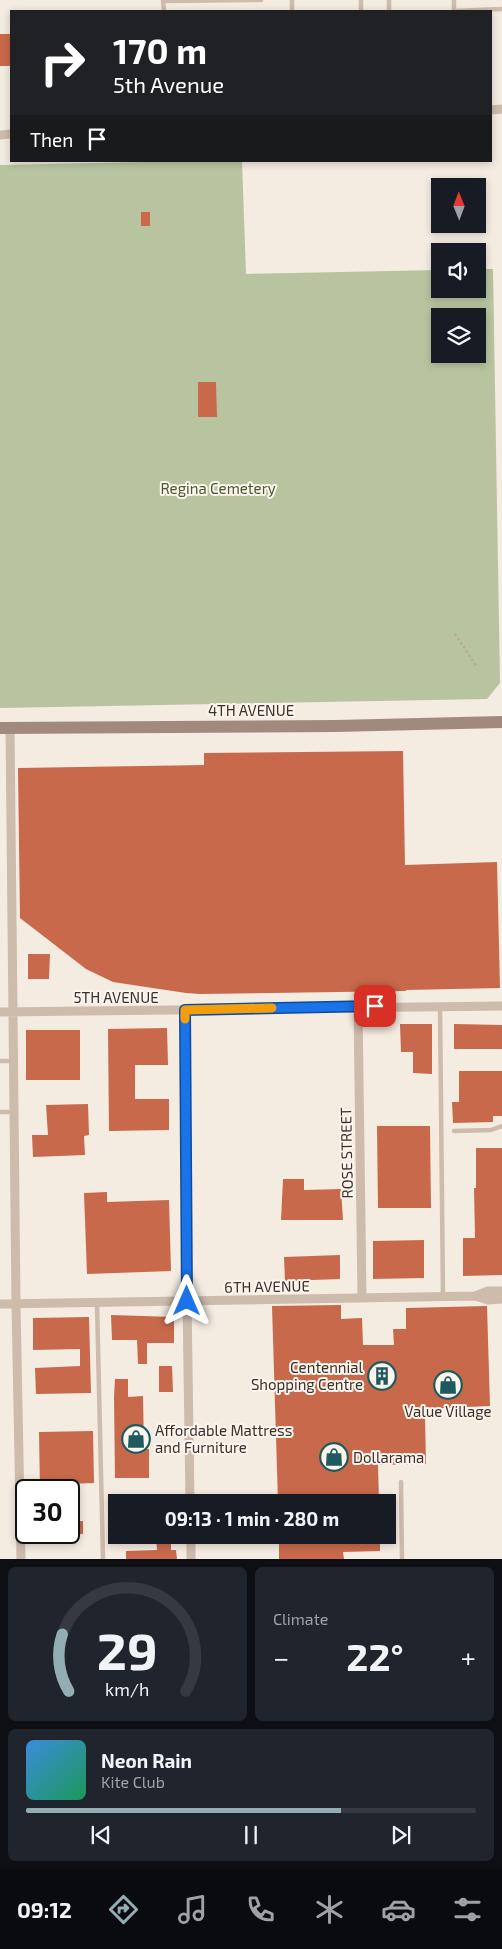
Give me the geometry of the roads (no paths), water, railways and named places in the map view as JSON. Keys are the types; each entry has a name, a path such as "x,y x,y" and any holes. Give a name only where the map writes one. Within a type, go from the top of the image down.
{"main road":[{"name":"4TH AVENUE","path":"5,728 336,726 502,722"}],"street":[{"path":"5,728 15,1061 16,1304 21,1559"},
{"name":"5TH AVENUE","path":"0,1012 502,1006"},
{"name":"ROSE STREET","path":"358,1007 362,1298"},
{"path":"185,1010 190,1494"},
{"name":"6TH AVENUE","path":"475,1296 488,1291 502,1291"},
{"name":"6TH AVENUE","path":"0,1304 443,1296 475,1296 488,1300 502,1299"},
{"path":"191,1544 191,1559"}],"lane":[{"path":"163,1 261,0"},
{"path":"474,10 502,9"},
{"path":"440,1006 443,1296"},
{"path":"0,1061 15,1061"},
{"path":"0,1112 15,1112"},
{"path":"454,1131 491,1130 502,1126"},
{"path":"97,1302 103,1559"},
{"path":"401,1482 402,1559"}],"place":[{"name":"Centennial Shopping Centre","path":"382,1376"},
{"name":"Value Village","path":"448,1385"},
{"name":"Affordable Mattress and Furniture","path":"136,1439"},
{"name":"Dollarama","path":"334,1457"}],"park label":[{"name":"Regina Cemetery","path":"218,488"}]}
